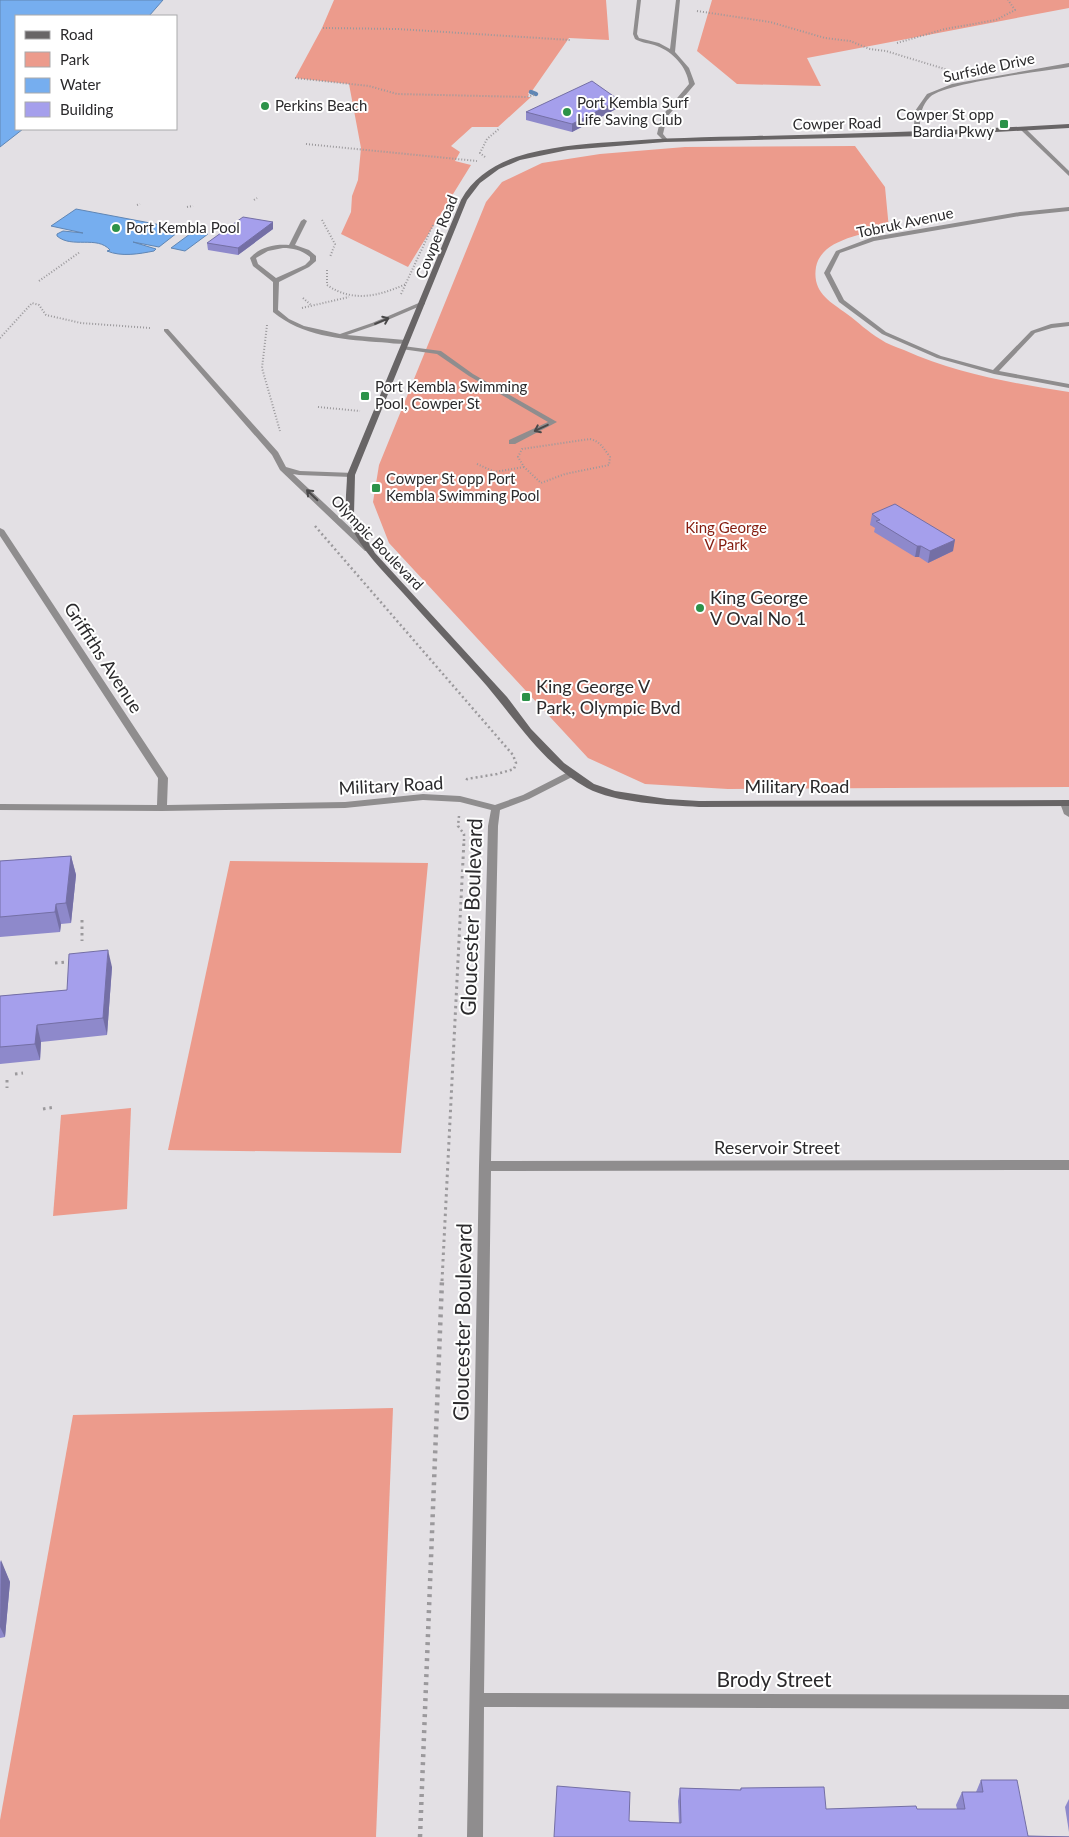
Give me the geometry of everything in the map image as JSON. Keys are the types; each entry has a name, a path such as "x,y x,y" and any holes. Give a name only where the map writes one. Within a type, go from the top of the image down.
{"main road":[{"name":"Cowper Road","path":"372,554 354,525 350,514 351,475 469,191 489,172 517,159 554,151 665,140 925,134 1069,126"},
{"name":"Olympic Boulevard","path":"372,554 504,699 528,731 571,774"},
{"name":"Military Road","path":"571,774 591,786 614,794 667,802 1067,803"}],"street":[{"path":"639,0 634,34 636,39 663,47 672,53 686,67 692,78 692,84 664,116 660,134 665,140"},
{"path":"672,53 678,0"},
{"name":"Surfside Drive","path":"925,134 917,125 918,111 929,95 954,85 1069,65"},
{"path":"1023,129 1069,174"},
{"name":"Tobruk Avenue","path":"1069,209 1020,214 872,239 838,252 827,273 841,301 884,333 939,357 994,372 1069,386"},
{"path":"291,247 304,221"},
{"path":"291,247 309,252 313,256 313,261 307,266 276,281 256,264 253,258 256,254 270,249 291,247"},
{"path":"276,281 275,311 290,322 318,332 439,352 471,375 553,422 512,442"},
{"path":"340,335 374,324 423,303"},
{"path":"994,372 1034,332 1051,326 1069,324"},
{"name":"Olympic Boulevard","path":"166,330 274,454 283,468 372,554"},
{"path":"283,468 299,474 351,475"},
{"name":"Griffiths Avenue","path":"0,530 163,778 162,808"},
{"path":"496,808 526,797 571,774"},
{"name":"Military Road","path":"0,807 162,808 345,805 423,797 460,799 496,808"},
{"path":"1067,803 1069,814"},
{"name":"Gloucester Boulevard","path":"475,1837 485,1166 493,826 496,808"},
{"name":"Reservoir Street","path":"485,1166 1069,1165"},
{"name":"Brody Street","path":"478,1700 1069,1702"}],"path":[{"path":"897,43 962,25 1000,20 1008,17 1015,10 1008,0"},
{"path":"697,10 770,22 825,38 850,41 870,49 886,51 955,72"},
{"path":"322,28 398,29 570,40"},
{"path":"295,78 369,86 397,94 528,97 534,95"},
{"path":"491,159 480,153 487,139 500,128"},
{"path":"306,144 324,144 472,160"},
{"path":"186,207 193,206"},
{"path":"320,213 324,227 335,244 329,262"},
{"path":"39,281 80,252"},
{"path":"327,267 327,285 340,294 375,296 406,284"},
{"path":"294,310 350,296"},
{"path":"303,298 312,306"},
{"path":"341,299 346,303"},
{"path":"0,338 32,303 39,305 46,314 81,323 166,330"},
{"path":"268,318 262,368 281,436 274,454"},
{"path":"318,407 352,412 365,410"},
{"path":"590,439 597,441 610,456 609,465 604,467 565,474 541,482 524,467 518,457 522,449 590,439"},
{"path":"477,464 495,472 524,467"},
{"path":"313,524 514,755 516,763 514,769 506,773 467,779"},
{"path":"420,1837 440,1322 464,834 458,826"},
{"path":"82,920 82,941"},
{"path":"55,963 67,962"},
{"path":"15,1074 23,1073"},
{"path":"7,1080 7,1088"},
{"path":"44,1109 55,1107"}],"green space":[{"path":"334,0 606,0 609,40 569,38 532,91 528,93 527,97 531,97 498,127 472,127 451,146 460,152 455,161 471,165 408,267 341,234 351,212 352,196 358,180 361,148 349,84 295,78 322,28"},
{"path":"712,0 1069,0 1069,8 807,58 821,86 737,84 697,51"},
{"name":"King George V Park","path":"855,146 885,187 889,229 857,235 826,250 820,257 815,276 823,295 883,341 924,358 985,377 1069,392 1069,787 728,789 645,784 588,758 389,543 373,502 379,465 486,202 502,182 542,163 600,154 685,147"},
{"path":"230,861 428,863 401,1153 168,1150"},
{"path":"131,1108 127,1209 53,1216 61,1115"},
{"path":"393,1408 376,1837 0,1837 0,1820 73,1415"}],"water":[{"path":"0,0 163,0 150,15 15,15 15,130 22,130 0,147"},
{"name":"Port Kembla Pool","path":"76,209 182,229 159,247 133,242 156,249 154,251 136,254 112,253 107,251 110,250 105,246 98,243 70,242 57,236 57,234 63,231 83,233 51,226"},
{"path":"194,231 208,234 185,251 171,248"}],"building":[{"path":"592,81 619,100 572,124 526,112"},
{"path":"243,217 273,222 238,248 207,243"},
{"path":"895,504 955,540 930,551 917,546 876,521 880,520 872,514"},
{"path":"71,856 66,903 56,904 55,912 0,917 0,861"},
{"path":"108,950 103,1018 37,1025 35,1044 0,1047 0,996 67,990 69,954"},
{"path":"981,1780 1017,1780 1028,1836 1069,1837 554,1837 557,1786 630,1792 629,1821 681,1823 680,1788 741,1790 741,1788 824,1787 826,1809 916,1806 917,1809 965,1809 962,1792 983,1792"}],"waterway":[{"path":"531,92 536,94"}],"place":[{"name":"Perkins Beach","path":"265,106"},
{"name":"Port Kembla Surf Life Saving Club","path":"567,112"},
{"name":"Cowper St opp Bardia Pkwy","path":"1004,124"},
{"name":"Port Kembla Pool","path":"116,228"},
{"name":"Port Kembla Swimming Pool, Cowper St","path":"365,396"},
{"name":"Cowper St opp Port Kembla Swimming Pool","path":"376,488"},
{"name":"King George V Oval No 1","path":"700,608"},
{"name":"King George V Park, Olympic Bvd","path":"526,697"}]}
